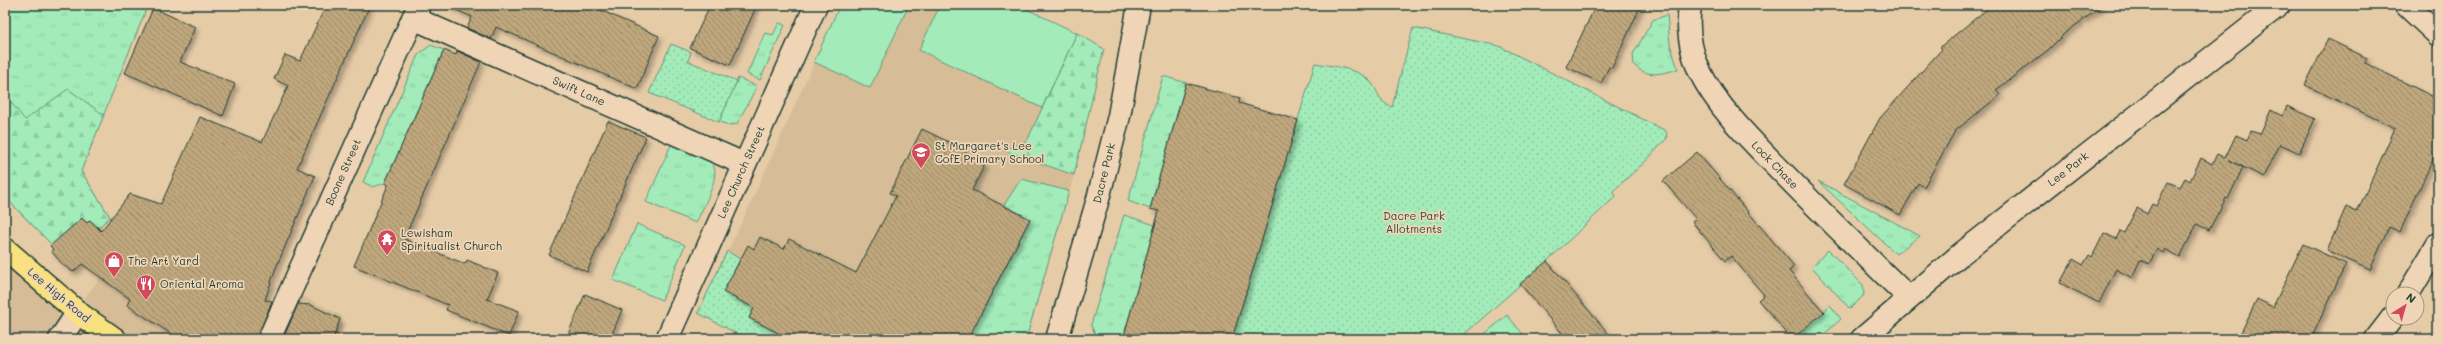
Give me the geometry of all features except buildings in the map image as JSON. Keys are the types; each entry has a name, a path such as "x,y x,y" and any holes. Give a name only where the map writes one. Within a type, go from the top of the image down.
{"highway":[{"name":"Lee High Road","path":"5,249 78,312 115,339"}],"street":[{"name":"Lee Church Street","path":"667,339 816,5"},
{"name":"Dacre Park","path":"1057,339 1098,200 1119,116 1139,5"},
{"name":"Lock Chase","path":"1690,5 1688,17 1690,43 1699,69 1715,98 1753,142 1909,298"},
{"name":"Lee Park","path":"1862,339 1967,249 2279,5"},
{"path":"2406,5 2438,35"},
{"name":"Swift Lane","path":"416,12 744,164"},
{"name":"Boone Street","path":"269,339 416,12"},
{"path":"2413,286 2438,244"},
{"path":"60,339 78,312"},
{"path":"2376,339 2386,326"}],"shaded area":[{"name":"St Margaret's Lee CofE Primary School","path":"840,5 1018,5 1077,33 1104,49 1074,175 1027,339 747,339 698,313 748,209"},
{"path":"140,227 237,282 268,316 288,325 301,295 342,316 342,333 345,339 5,339 5,260 71,315"}],"green space":[{"path":"5,5 148,5 81,171 110,217 98,228 90,220 87,223 82,218 52,245 5,197"},
{"path":"840,5 909,5 870,88 814,62"},
{"path":"940,5 1018,5 1077,33 1042,108 919,50"},
{"path":"1667,15 1670,44 1678,69 1654,74 1644,72 1634,65 1633,54 1653,20"},
{"path":"779,23 785,25 760,80 747,74 765,33 773,35"},
{"name":"Dacre Park Allotments","path":"1413,28 1499,46 1666,131 1667,138 1647,160 1613,191 1616,196 1547,261 1459,339 1232,339 1315,63 1343,68 1363,75 1371,83 1381,99 1387,105 1392,107"},
{"path":"1077,33 1104,49 1074,175 1003,150 1027,141"},
{"path":"671,44 691,52 688,61 737,81 719,122 649,93"},
{"path":"431,45 444,50 385,183 373,187 363,182 418,55"},
{"path":"1163,76 1186,83 1150,209 1128,201"},
{"path":"738,78 757,86 737,124 729,125 719,122"},
{"path":"68,89 104,115 81,171 110,217 98,228 90,220 87,223 82,218 52,245 5,197 5,95 25,120"},
{"path":"671,145 705,159 713,165 715,170 706,203 696,223 646,202"},
{"path":"1021,179 1069,191 1026,339 986,339 955,323 980,316 1030,219 1004,205"},
{"path":"1818,181 1920,236 1896,254"},
{"path":"1124,215 1155,225 1123,339 1097,339 1091,325"},
{"path":"637,224 685,245 662,300 613,280"},
{"path":"1828,250 1863,285 1864,295 1850,309 1812,267"},
{"path":"727,251 740,259 724,292 754,308 749,318 790,339 747,339 698,313"},
{"path":"1830,305 1841,319 1819,339 1792,339"},
{"path":"1507,315 1527,339 1479,339"}],"place":[{"name":"St Margaret's Lee CofE Primary School","path":"921,169"},
{"name":"Lewisham Spiritualist Church","path":"387,256"},
{"name":"The Art Yard","path":"114,278"},
{"name":"Oriental Aroma","path":"146,301"}]}
